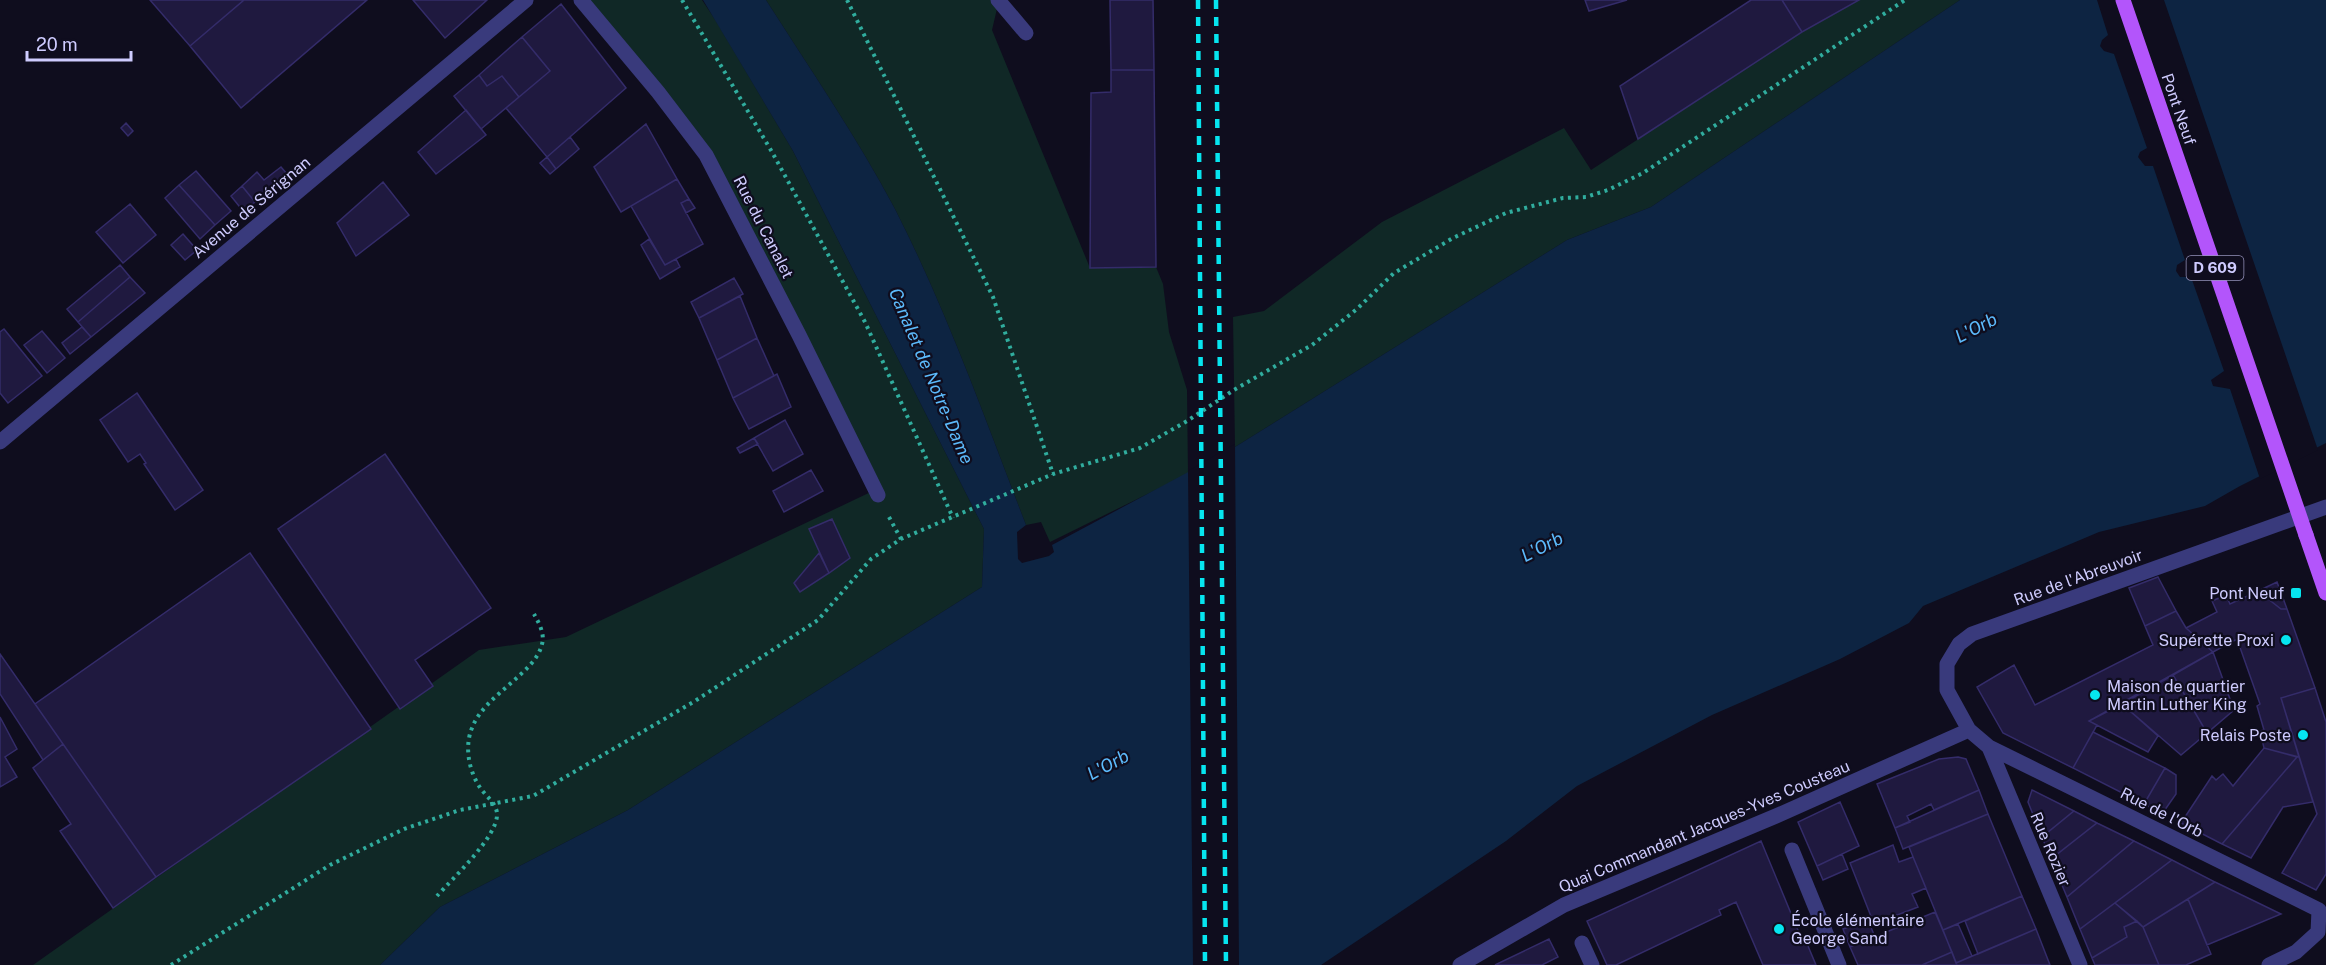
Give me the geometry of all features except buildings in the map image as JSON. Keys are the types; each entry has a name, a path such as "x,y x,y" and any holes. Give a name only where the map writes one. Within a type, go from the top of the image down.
{"main road":[{"name":"Pont Neuf","path":"2123,0 2326,593"}],"street":[{"name":"Avenue de Sérignan","path":"0,442 526,0"},
{"name":"Rue du Canalet","path":"581,0 658,92 706,155 878,495"},
{"path":"998,0 1026,33"},
{"name":"Rue de l'Abreuvoir","path":"1989,747 1968,730 1947,690 1947,664 1959,644 1972,634 2326,507"},
{"name":"Quai Commandant Jacques-Yves Cousteau","path":"1460,965 1564,905 1776,816 1968,730"},
{"name":"Rue de l'Orb","path":"1989,747 2322,904"},
{"name":"Rue Rozier","path":"1989,747 2080,965"},
{"path":"1792,850 1839,965"},
{"path":"2269,965 2296,952 2318,932 2322,904"},
{"path":"1582,943 1592,965"}],"path":[{"path":"681,0 772,152 865,322 953,518"},
{"path":"848,0 993,297 1053,474"},
{"path":"171,965 330,865 404,829 460,810 533,796 695,701 818,620 871,559 901,540 1053,474 1140,448 1312,345 1357,309 1394,273 1452,238 1506,213 1563,198 1586,197 1608,190 1643,173 1905,0"},
{"path":"437,896 488,838 498,814 480,787 470,765 468,740 472,726 480,714 504,687 537,656 543,643 541,628 534,614"}],"green space":[{"path":"581,0 702,0 793,151 984,529 982,587 628,810 440,907 380,965 33,965 479,650 566,637 875,490 706,155"},
{"path":"766,0 999,0 992,30 1090,268 1156,267 1163,284 1169,332 1187,390 1188,474 1050,542 1041,522 1026,525 932,286 895,209 849,129"},
{"path":"1859,0 1960,0 1651,207 1567,240 1235,447 1233,317 1264,311 1382,222 1564,128 1591,170 1802,32"}],"water":[{"path":"703,0 766,0 833,103 880,182 932,286 1026,525 1017,532 1018,559 1022,563 1049,556 1054,552 1052,545 1235,447 1567,240 1651,207 1960,0 2326,0 2326,443 2205,506 2099,532 1923,606 1909,623 1840,659 1712,715 1577,786 1506,841 1321,965 380,965 440,907 628,810 982,587 984,529 793,151"}],"pier":[{"name":"Pont Neuf","path":"2097,0 2164,0 2318,450 2260,479 2230,389 2213,386 2211,380 2224,371 2191,277 2180,277 2176,271 2177,265 2185,260 2153,166 2145,166 2138,157 2140,152 2147,148 2114,54 2104,51 2100,46 2102,40 2108,35"},
{"path":"1235,444 1239,965 1193,965 1188,471"}],"railway":[{"path":"1198,0 1205,965"},
{"path":"1216,0 1226,965"}],"place":[{"name":"Pont Neuf","path":"2296,593"},
{"name":"Supérette Proxi","path":"2286,640"},
{"name":"Maison de quartier Martin Luther King","path":"2095,695"},
{"name":"Relais Poste","path":"2303,735"},
{"name":"École élémentaire George Sand","path":"1779,929"}],"water label":[{"name":"L'Orb","path":"1976,328"},
{"name":"Canalet de Notre-Dame","path":"931,376"},
{"name":"L'Orb","path":"1542,547"},
{"name":"L'Orb","path":"1108,765"}]}
